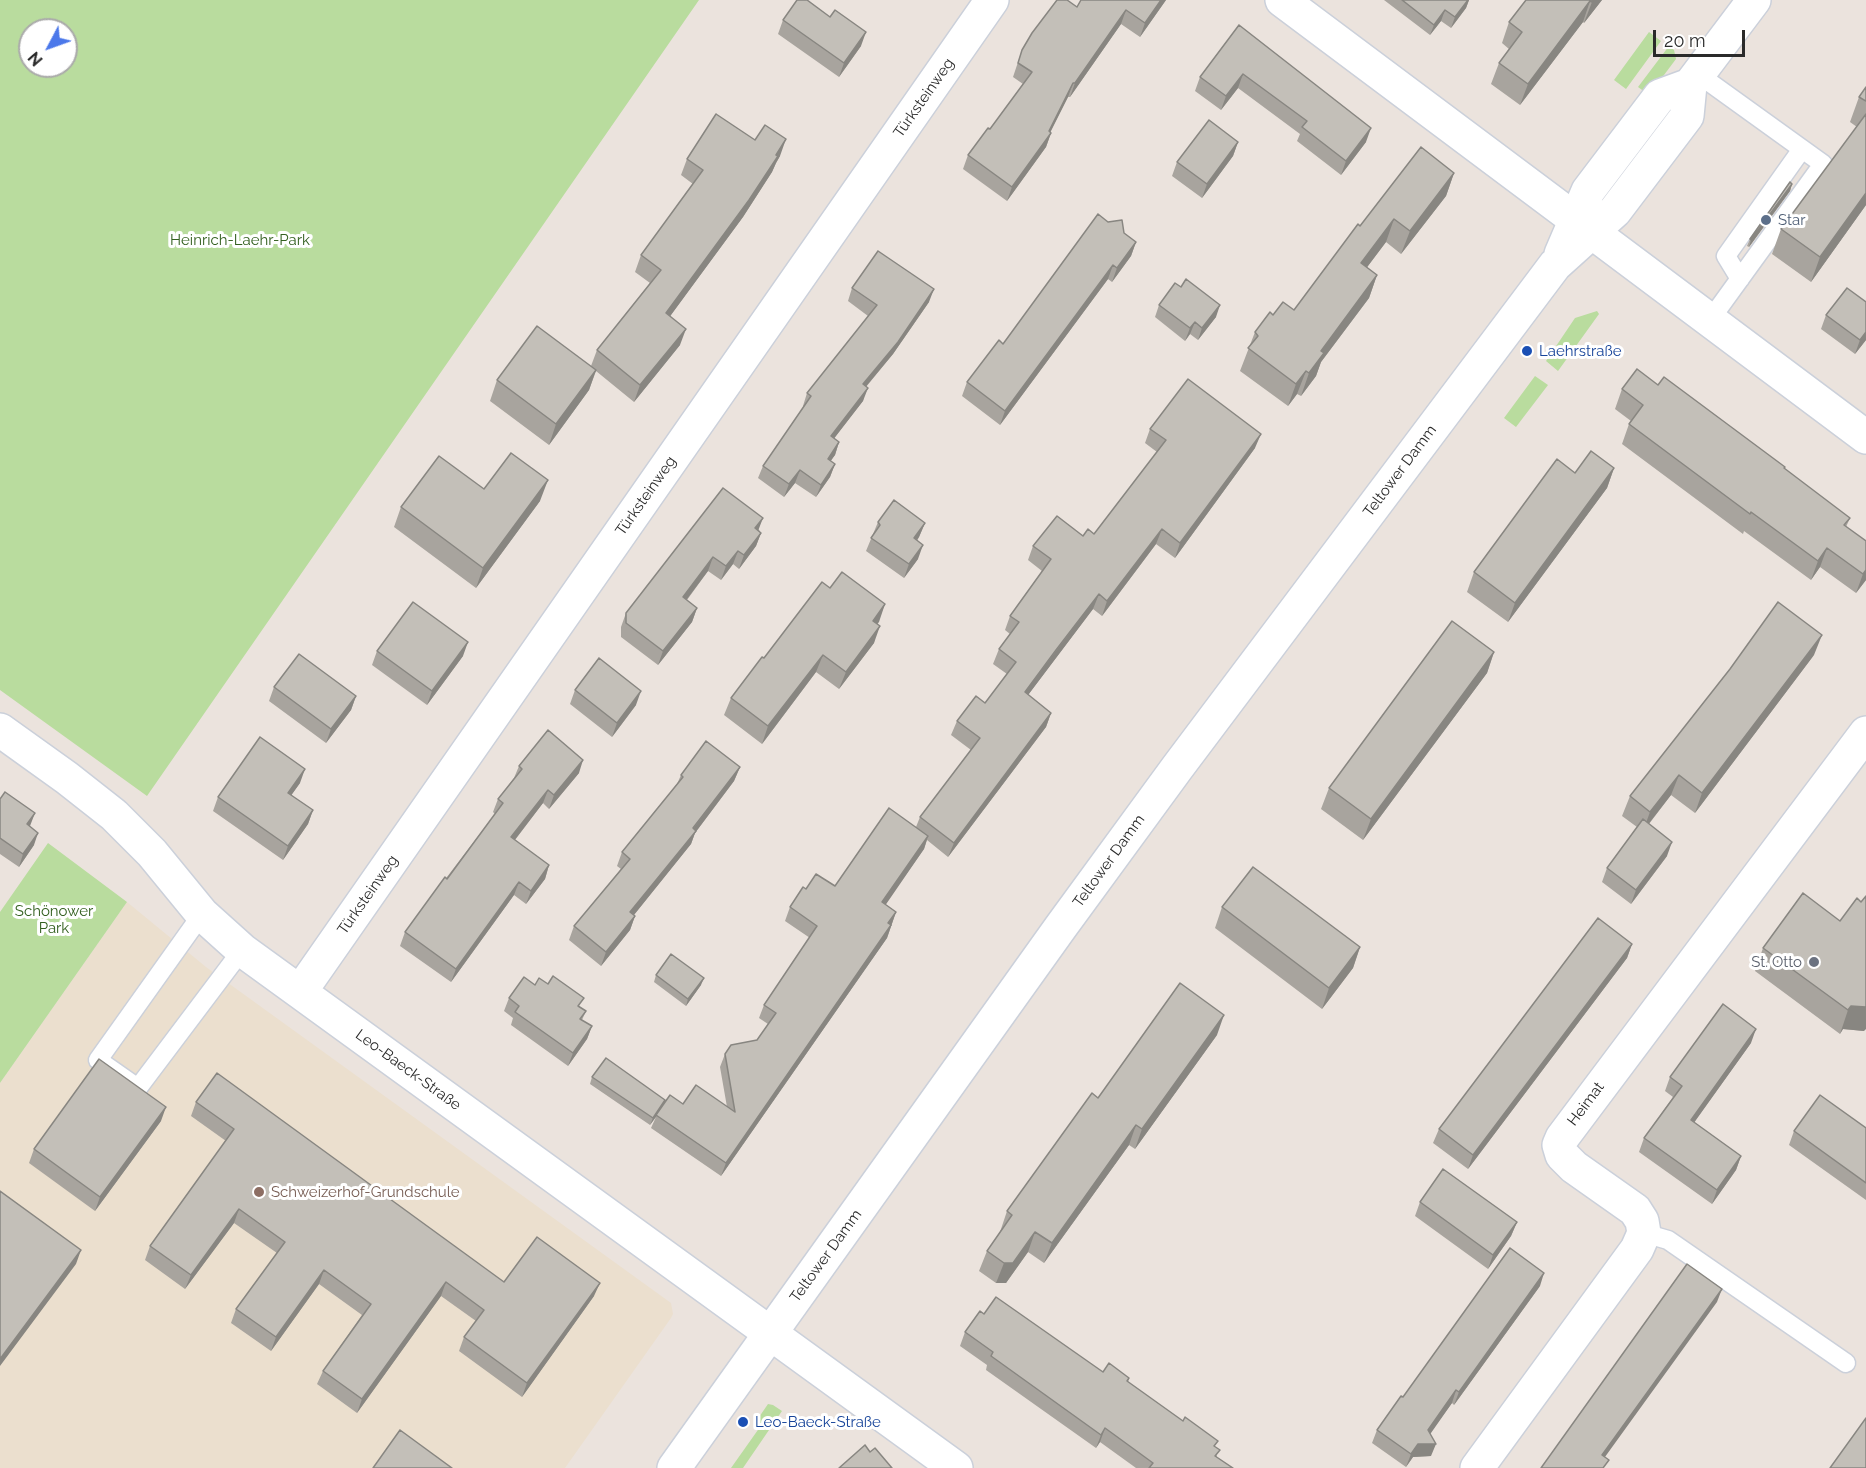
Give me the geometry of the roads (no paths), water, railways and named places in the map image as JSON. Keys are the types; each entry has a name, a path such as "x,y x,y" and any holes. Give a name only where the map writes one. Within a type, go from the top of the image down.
{"street":[{"name":"Türksteinweg","path":"300,992 992,0"},
{"path":"1282,0 1866,437"},
{"path":"1694,79 1754,0"},
{"name":"Teltower Damm","path":"674,1468 1142,815 1584,226 1588,191 1660,96 1694,79"},
{"name":"Leo-Baeck-Straße","path":"0,730 84,790 114,815 152,853 202,914 242,950 956,1468"},
{"name":"Heimat","path":"1644,1233 1642,1221 1635,1210 1566,1160 1560,1150 1562,1138 1866,733"},
{"path":"1477,1468 1637,1249 1644,1233"}],"lane":[{"path":"1694,79 1823,164 1710,320"},
{"path":"1740,279 1726,256 1802,149"},
{"path":"202,914 98,1060 138,1088 242,950"},
{"path":"1644,1233 1668,1240 1846,1364"}],"place":[{"name":"Star","path":"1766,220"},
{"name":"Laehrstraße","path":"1527,351"},
{"name":"St. Otto","path":"1814,962"},
{"name":"Schweizerhof-Grundschule","path":"259,1192"},
{"name":"Leo-Baeck-Straße","path":"743,1422"}],"park label":[{"name":"Heinrich-Laehr-Park","path":"240,240"},
{"name":"Schönower Park","path":"54,920"}]}
